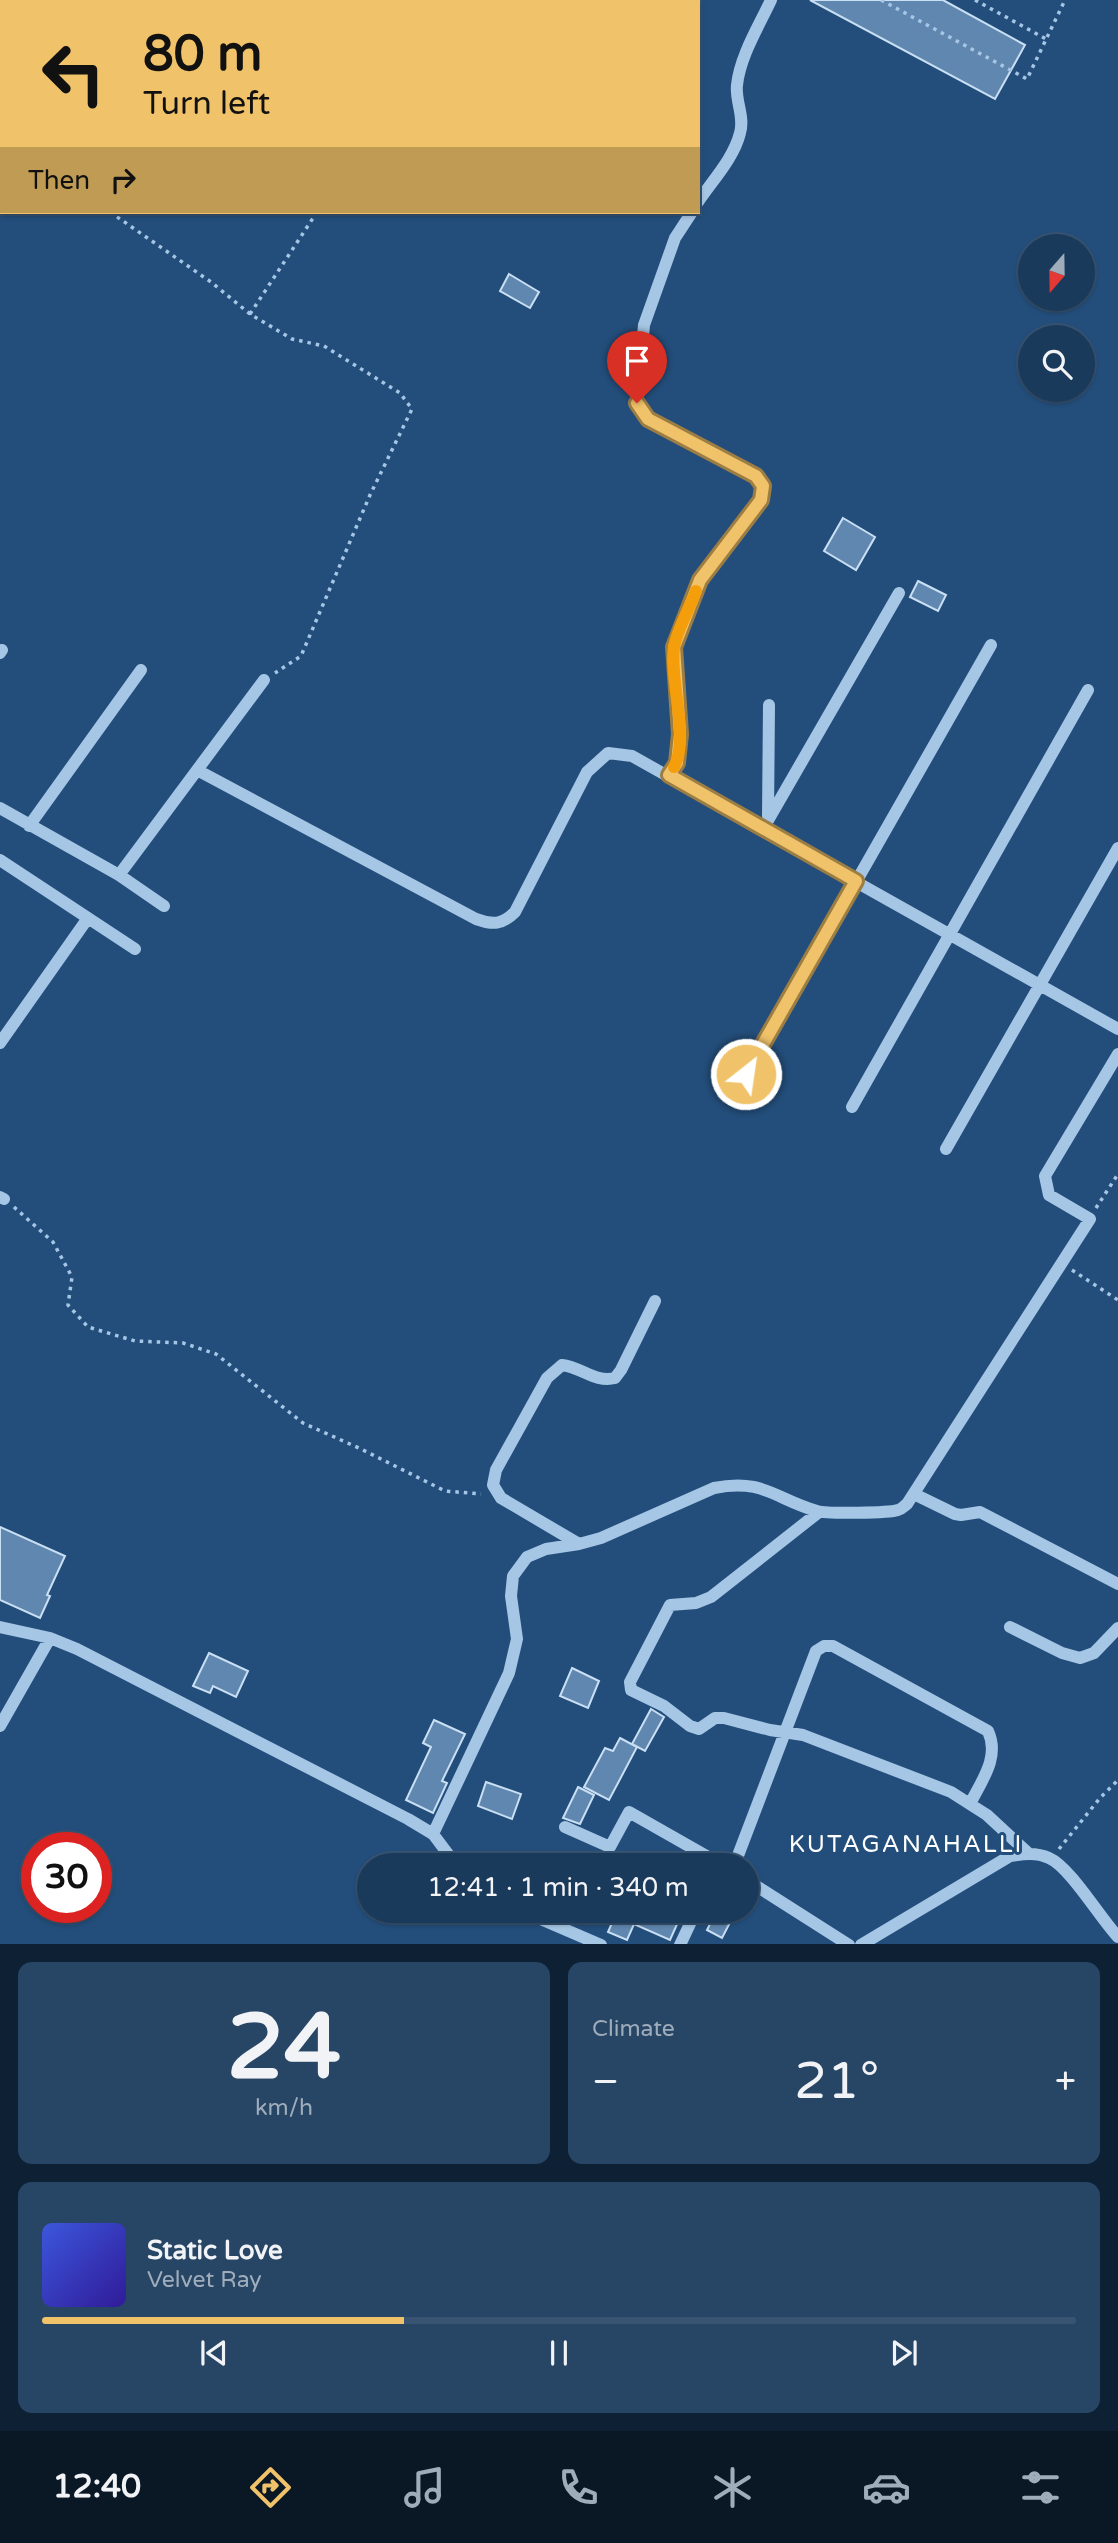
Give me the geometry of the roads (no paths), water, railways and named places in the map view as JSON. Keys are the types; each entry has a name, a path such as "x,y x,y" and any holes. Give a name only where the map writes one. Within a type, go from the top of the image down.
{"street":[{"path":"700,199 741,132 741,113 736,88 740,68 771,0"},
{"path":"669,775 677,763 680,734 674,647 700,580 761,500 763,486 756,476 648,419 637,403 644,325 675,238 691,214"},
{"path":"766,825 899,593"},
{"path":"746,1074 990,645"},
{"path":"29,826 141,670"},
{"path":"119,875 264,680"},
{"path":"852,1107 1088,690"},
{"path":"766,825 769,705"},
{"path":"197,770 476,919 491,924 505,922 515,912 587,772 608,753 632,755 766,825 856,881 1118,1029"},
{"path":"0,808 119,875 164,906"},
{"path":"946,1149 1118,848"},
{"path":"1,863 135,950"},
{"path":"0,1043 88,918"},
{"path":"433,1834 509,1673 517,1639 511,1596 513,1576 527,1557 546,1549 601,1538 714,1488 730,1485 747,1484 763,1488 819,1512 898,1510 907,1504 1090,1219 1049,1195 1045,1176 1118,1054"},
{"path":"579,1544 501,1498 493,1485 496,1470 547,1378 562,1365 571,1366 597,1379 615,1378 655,1301"},
{"path":"914,1494 954,1514 980,1512 1118,1584"},
{"path":"819,1512 711,1597 696,1603 670,1605 630,1682 631,1690 664,1706 690,1726 699,1729 715,1718 724,1718 787,1731 951,1792 987,1815 1028,1853"},
{"path":"0,1627 50,1638 77,1649 408,1819 433,1834 447,1853"},
{"path":"1010,1628 1062,1653 1080,1658 1094,1653 1118,1628"},
{"path":"0,1726 50,1638"},
{"path":"739,1853 816,1651 824,1646 833,1646 988,1731 994,1743 993,1758 970,1804"},
{"path":"565,1828 610,1847 629,1812 700,1853"},
{"path":"862,1944 1010,1856 1028,1853 1051,1859 1070,1877 1118,1937"},
{"path":"759,1888 849,1944"},
{"path":"551,1923 601,1944"},
{"path":"680,1944 690,1923"}],"district":[{"name":"KUTAGANAHALLI","path":"906,1844"}]}
